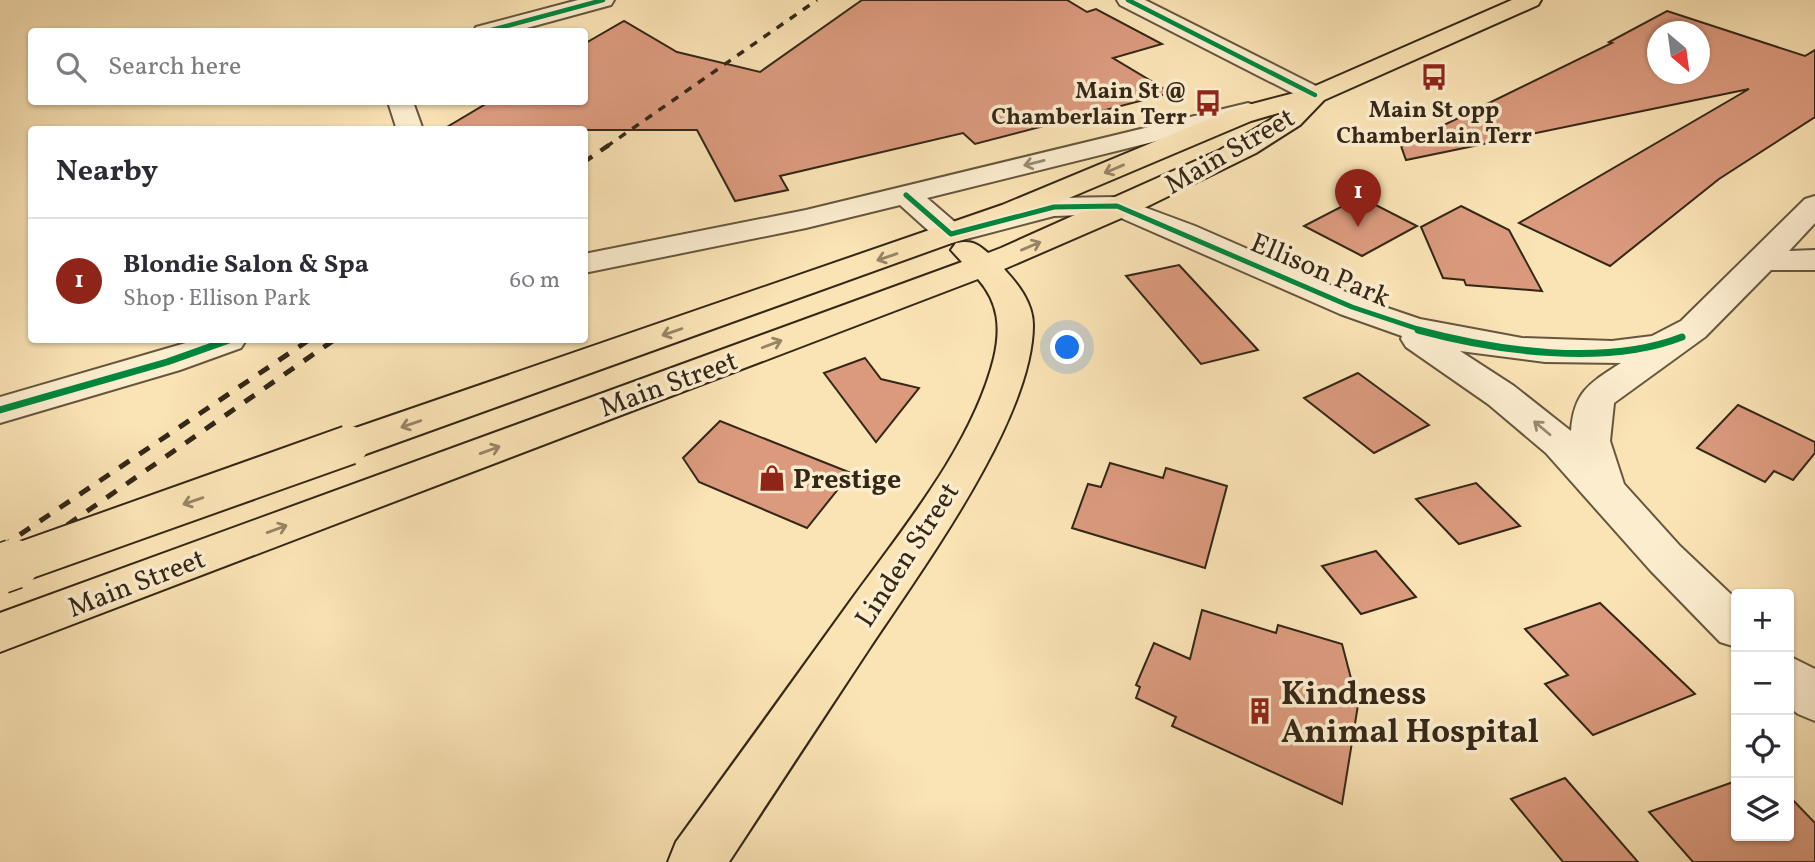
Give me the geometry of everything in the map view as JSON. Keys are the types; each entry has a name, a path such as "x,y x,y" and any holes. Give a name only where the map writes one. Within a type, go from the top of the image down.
{"main road":[{"name":"Main Street","path":"0,569 951,234 1267,107 1315,95 1530,0"},
{"name":"Main Street","path":"0,633 983,265 1121,208 1256,141 1289,120 1315,95"},
{"name":"Linden Street","path":"696,862 920,538 981,432 1006,374 1016,326 1012,301 983,265 951,234"}],"street":[{"path":"499,28 603,0"},
{"path":"1128,0 1315,95"},
{"path":"402,105 409,126"},
{"path":"588,263 770,227 1267,107"},
{"path":"906,195 951,234"},
{"name":"Ellison Park","path":"951,234 1017,215 1065,206 1097,204 1121,208 1383,319 1454,339 1551,352 1634,350 1665,345 1682,337"},
{"name":"Ellison Park","path":"1608,493 1596,469 1591,443 1591,412 1598,396 1610,384 1682,337 1762,261 1815,205"},
{"path":"1762,261 1815,260"},
{"name":"Ellison Park","path":"1383,319 1459,365 1519,409 1577,459 1665,558 1731,623"},
{"path":"0,410 167,362 221,343"},
{"path":"1794,681 1815,699"}],"building":[{"path":"862,0 1067,0 1087,12 1096,9 1162,44 1113,58 1171,93 975,144 963,133 780,176 788,190 735,201 697,130 588,130 588,126 449,126 484,105 588,105 588,42 624,21 677,52 760,72"},
{"path":"1667,11 1698,21 1648,21"},
{"path":"1647,22 1647,84 1710,84 1710,25 1805,56 1815,50 1815,117 1719,179 1610,266 1519,223 1749,89 1406,160 1401,146 1612,43 1609,42"},
{"path":"1360,197 1417,226 1362,256 1304,226"},
{"path":"1461,206 1509,230 1542,291 1466,285 1464,280 1443,278 1421,227"},
{"path":"1179,265 1258,350 1201,364 1126,276"},
{"path":"865,358 881,379 919,388 876,442 824,373"},
{"path":"1358,373 1429,425 1374,453 1304,398"},
{"path":"1738,405 1815,442 1815,453 1793,480 1774,471 1765,482 1697,448"},
{"name":"Prestige","path":"720,421 851,473 807,528 699,482 683,458"},
{"path":"1110,463 1163,478 1166,468 1227,486 1205,568 1072,528 1088,484 1101,487"},
{"path":"1476,483 1520,526 1459,544 1416,499"},
{"path":"1376,551 1416,597 1361,614 1322,566"},
{"path":"1600,603 1695,694 1593,735 1545,684 1568,675 1525,629"},
{"name":"Kindness Animal Hospital","path":"1202,610 1276,633 1278,625 1342,644 1358,705 1342,804 1172,726 1176,717 1136,698 1140,687 1136,685 1154,643 1190,659"},
{"path":"1565,778 1638,862 1563,862 1511,799"},
{"path":"1731,783 1731,841 1794,841 1794,801 1815,823 1815,862 1693,862 1649,812"}],"railway":[{"path":"606,147 817,0"},
{"path":"588,159 609,145"},
{"path":"0,548 305,343"},
{"path":"8,566 330,343"},
{"path":"0,571 10,564"}],"cycle path":[{"path":"499,28 603,0"},
{"path":"1128,0 1315,95"},
{"path":"906,195 951,234 1011,216 1054,207 1075,204 1117,206 1386,320 1476,343 1545,351 1597,352 1641,349 1682,337"},
{"path":"0,410 167,362 221,343"}],"place":[{"name":"Main St opp Chamberlain Terr","path":"1434,77"},
{"name":"Main St @ Chamberlain Terr","path":"1208,103"},
{"name":"Blondie Salon & Spa","path":"1358,227"},
{"name":"Prestige","path":"772,478"},
{"name":"Kindness Animal Hospital","path":"1260,711"}]}
